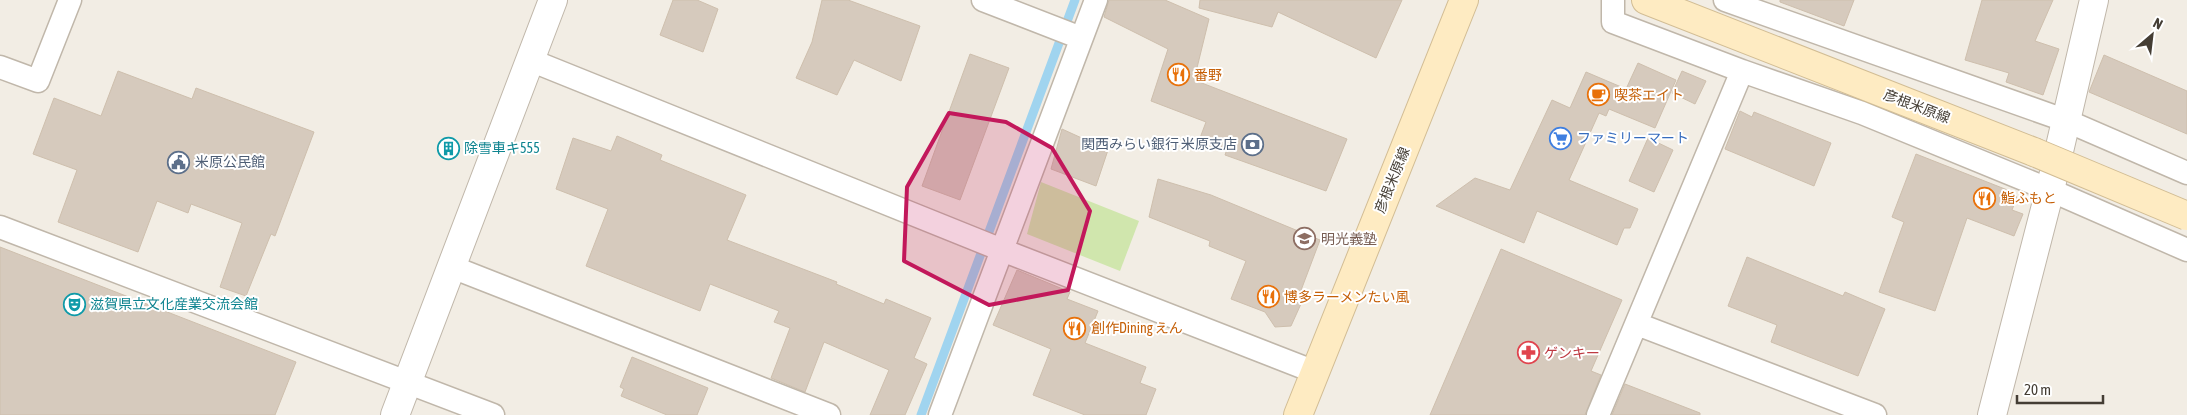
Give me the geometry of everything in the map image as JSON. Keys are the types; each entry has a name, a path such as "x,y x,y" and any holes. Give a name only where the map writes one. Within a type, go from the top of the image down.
{"main road":[{"name":"彦根米原線","path":"1298,415 1464,0"},
{"name":"彦根米原線","path":"1646,0 2034,152 2187,216"}],"street":[{"path":"0,67 38,81 70,0"},
{"path":"395,415 553,0"},
{"path":"983,0 1068,33"},
{"path":"940,415 998,248 1068,33 1096,0"},
{"path":"1613,0 1613,22 1742,71 1862,113 2050,190 2187,250"},
{"path":"1725,0 2067,121 2187,174"},
{"path":"1992,415 2067,121 2094,0"},
{"path":"530,60 998,248 1315,372"},
{"path":"1598,415 1742,71"},
{"path":"0,227 493,415"},
{"path":"452,267 829,415"},
{"path":"1637,324 1875,415"}],"highlighted area":[{"path":"949,113 1006,122 1052,148 1090,211 1068,290 989,305 904,261 907,187"}],"green space":[{"path":"1041,182 1139,221 1120,271 1027,234"}],"building":[{"path":"673,0 697,0 718,9 703,52 660,35"},
{"path":"822,0 848,0 920,26 901,81 854,60 837,95 796,78 812,42"},
{"path":"1109,0 1165,0 1209,19 1194,80 1347,139 1326,191 1225,155 1227,149 1200,138 1206,122 1151,101 1168,49 1104,17"},
{"path":"1200,0 1402,0 1376,58 1278,12 1272,27 1199,8"},
{"path":"1780,0 1854,0 1844,26 1780,2"},
{"path":"1982,0 2053,0 2035,41 2059,49 2043,95 2006,82 2009,73 1965,60"},
{"path":"970,54 1009,68 960,200 922,186"},
{"path":"2104,55 2187,91 2187,134 2089,92"},
{"path":"1638,63 1676,80 1655,128 1609,109 1606,116 1599,113 1569,180 1638,209 1630,228 1624,228 1617,245 1537,211 1524,243 1436,206 1475,178 1510,190 1552,100 1570,108 1586,72 1626,89"},
{"name":"米原公民館","path":"118,71 192,99 196,88 314,132 275,236 271,234 246,296 220,287 242,223 191,204 188,213 157,201 138,252 58,222 77,170 33,154 54,98 101,116"},
{"path":"1682,71 1706,81 1695,104 1672,93"},
{"path":"1740,111 1752,117 1754,112 1831,143 1814,186 1725,149"},
{"path":"1062,129 1108,150 1096,186 1051,169"},
{"path":"617,136 662,155 660,160 746,195 727,240 837,282 836,284 884,304 886,299 931,318 914,358 927,364 905,415 870,415 889,370 824,342 805,392 771,378 790,328 774,322 779,311 710,284 700,311 586,266 608,209 556,189 573,138 611,151"},
{"path":"1648,138 1673,150 1654,192 1629,181"},
{"path":"1916,154 2010,191 2009,194 2017,197 2012,210 2023,214 2014,236 1967,218 1935,311 1879,292 1904,222 1892,217"},
{"path":"1158,179 1211,195 1320,240 1300,293 1305,295 1291,326 1275,327 1265,312 1231,299 1246,261 1209,246 1210,241 1149,217"},
{"name":"滋賀県立文化産業交流会館","path":"0,247 296,362 275,415 0,415"},
{"name":"ゲンキー","path":"1501,249 1622,300 1591,371 1601,375 1585,415 1430,415"},
{"path":"1747,257 1843,296 1845,292 1885,309 1858,376 1771,342 1777,325 1728,306"},
{"path":"1017,270 1070,292 1067,299 1098,311 1085,343 1146,367 1140,383 1156,389 1146,415 1085,415 1033,395 1051,349 993,325"},
{"path":"632,357 708,388 697,415 667,415 621,396 624,389 620,387"},
{"path":"1625,384 1700,413 1700,415 1612,415"}],"waterway":[{"path":"921,415 1075,0"}],"place":[{"name":"番野","path":"1178,75"},
{"name":"喫茶エイト","path":"1598,95"},
{"name":"ファミリーマート","path":"1561,138"},
{"name":"関西みらい銀行 米原支店","path":"1253,144"},
{"name":"除雪車キ555","path":"448,148"},
{"name":"米原公民館","path":"179,162"},
{"name":"鮨ふもと","path":"1985,198"},
{"name":"明光義塾","path":"1305,239"},
{"name":"博多ラーメンたい風","path":"1268,297"},
{"name":"滋賀県立文化産業交流会館","path":"74,304"},
{"name":"創作Dining えん","path":"1075,328"},
{"name":"ゲンキー","path":"1528,353"}]}
